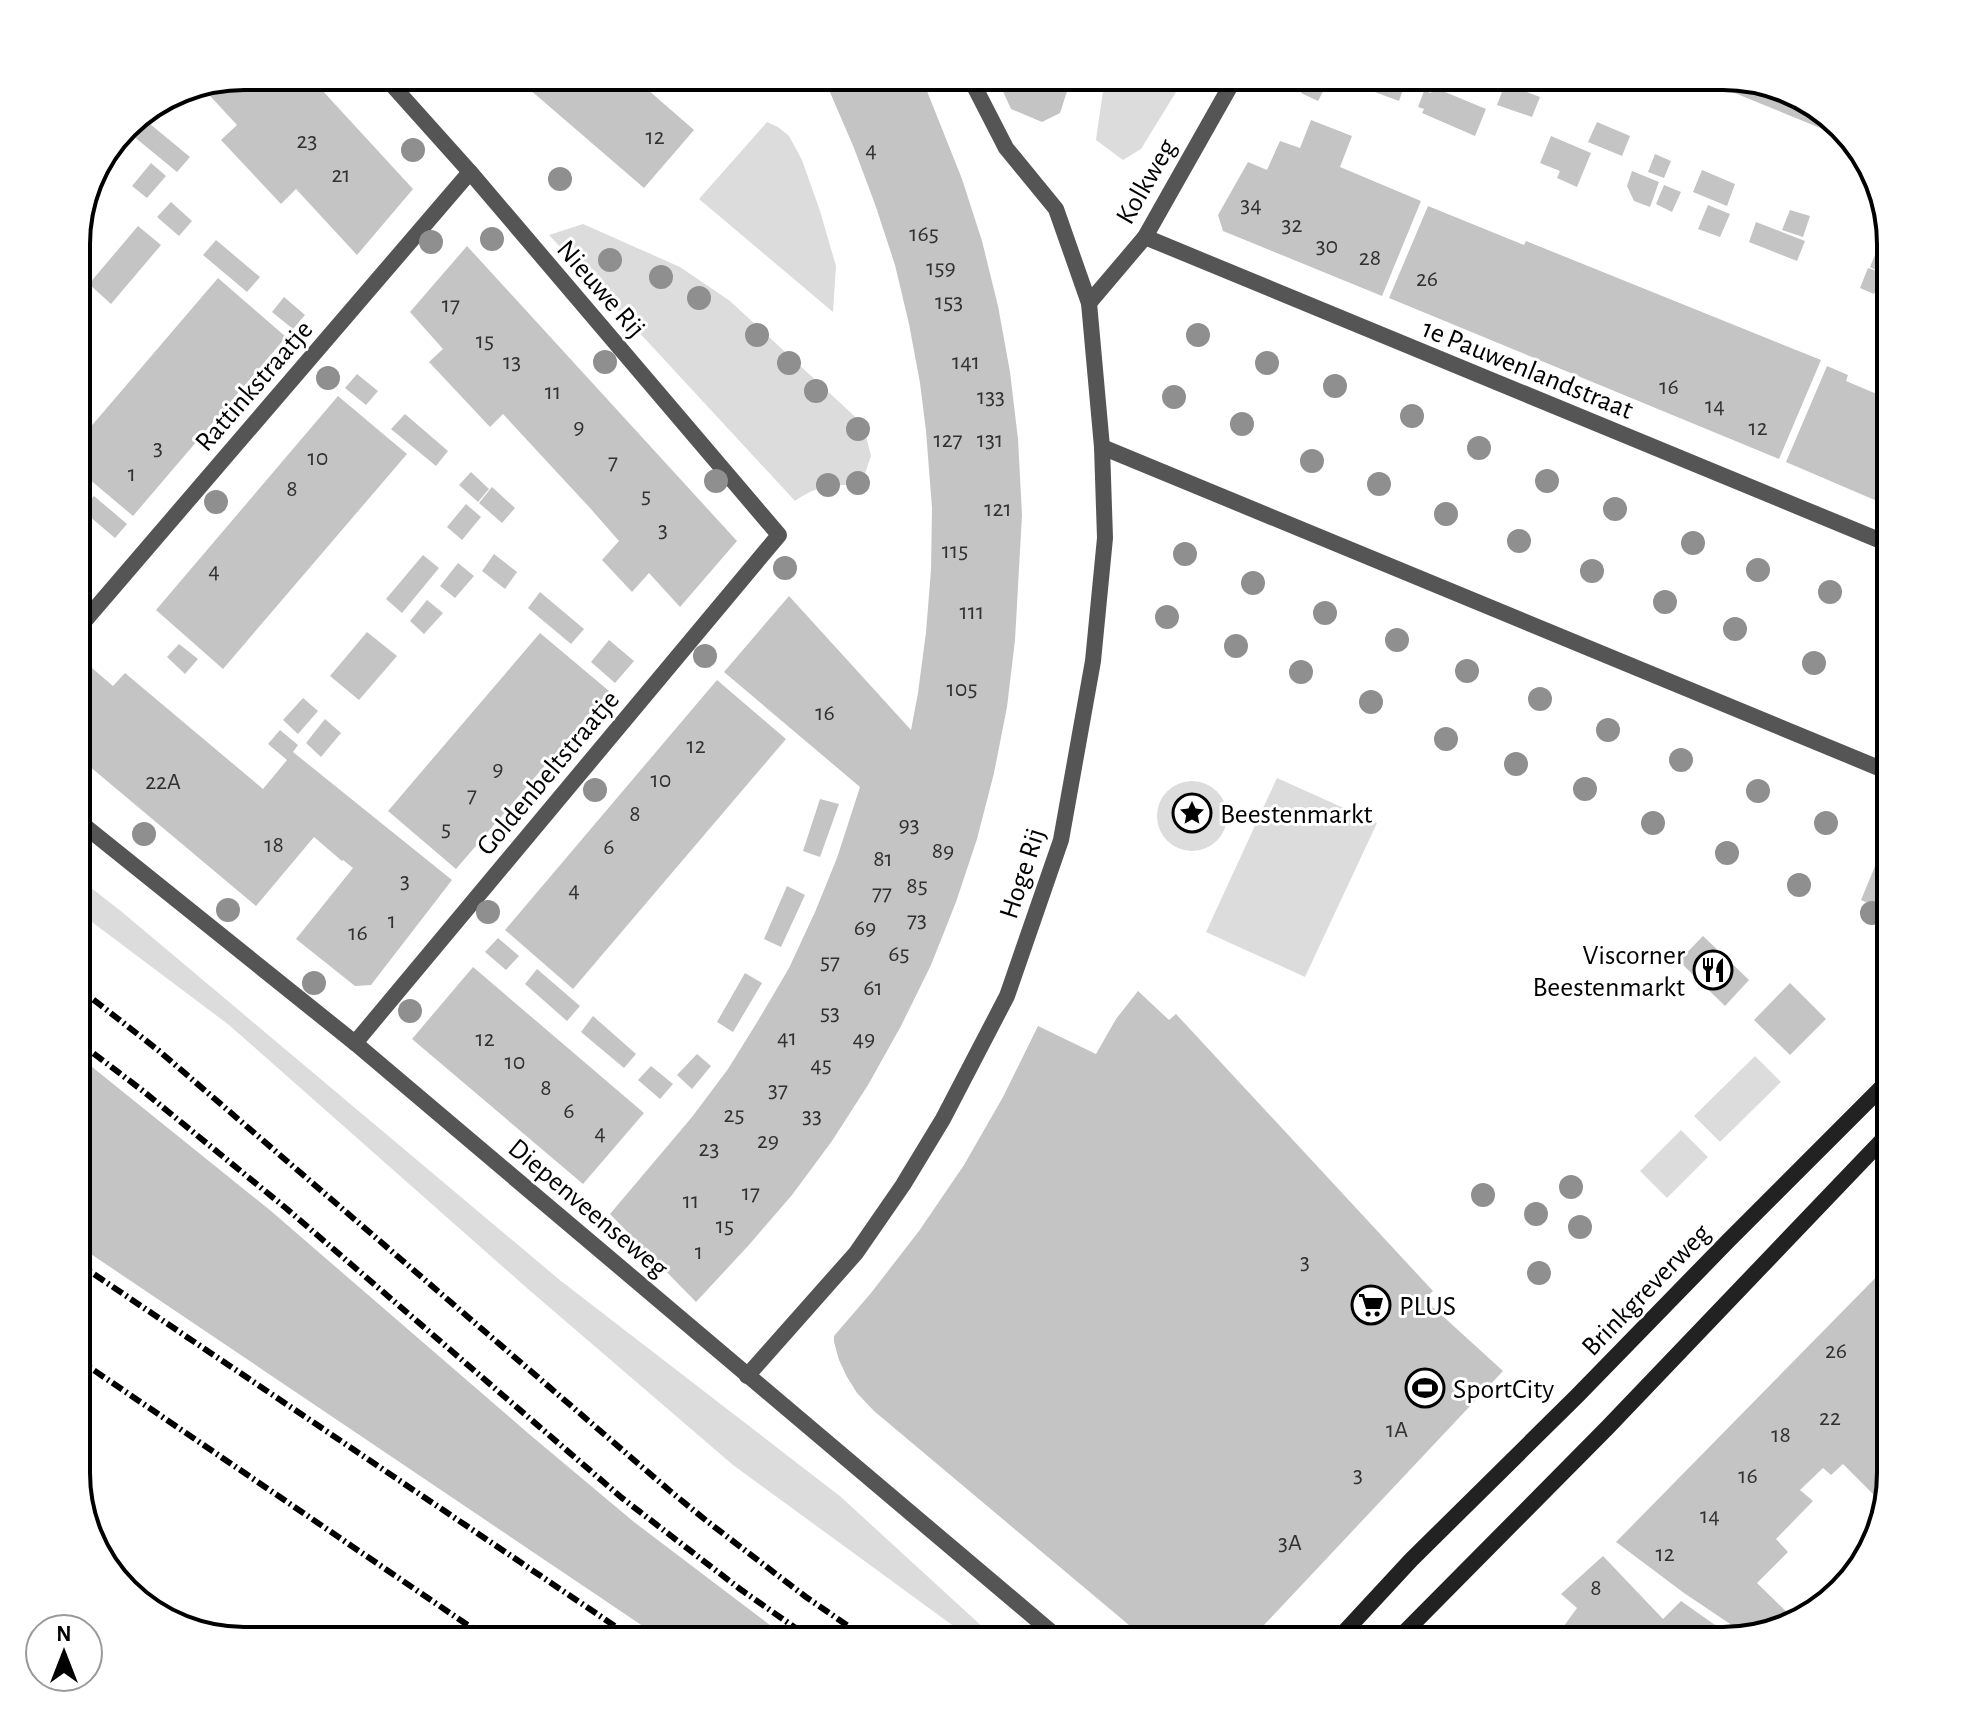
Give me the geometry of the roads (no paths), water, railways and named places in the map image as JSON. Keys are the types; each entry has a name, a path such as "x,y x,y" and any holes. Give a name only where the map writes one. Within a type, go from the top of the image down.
{"street":[{"name":"Nieuwe Rij","path":"397,90 779,535"},
{"name":"Hoge Rij","path":"747,1376 856,1253 903,1185 943,1119 1007,996 1061,840 1093,661 1105,538 1102,447 1089,303 1056,209 1006,148 976,90"},
{"name":"Kolkweg","path":"1089,303 1145,237 1228,90"},
{"name":"Rattinkstraatje","path":"90,615 470,172"},
{"name":"1e Pauwenlandstraat","path":"1145,237 1877,539"},
{"path":"1102,447 1877,767"},
{"name":"Goldenbeltstraatje","path":"355,1043 779,535"},
{"name":"Diepenveenseweg","path":"90,830 355,1043 1045,1627"},
{"name":"Brinkgreverweg","path":"1349,1627 1411,1560 1877,1092"},
{"path":"1410,1627 1607,1428 1877,1146"}],"railway":[{"path":"90,997 158,1050 670,1491 806,1597 850,1627"},
{"path":"90,1051 287,1209 622,1498 794,1627"},
{"path":"90,1271 616,1627"},
{"path":"90,1368 470,1627"}],"place":[{"name":"Beestenmarkt","path":"1192,813"},
{"name":"Viscorner Beestenmarkt","path":"1713,970"},
{"name":"PLUS","path":"1371,1305"},
{"name":"SportCity","path":"1425,1388"}]}
